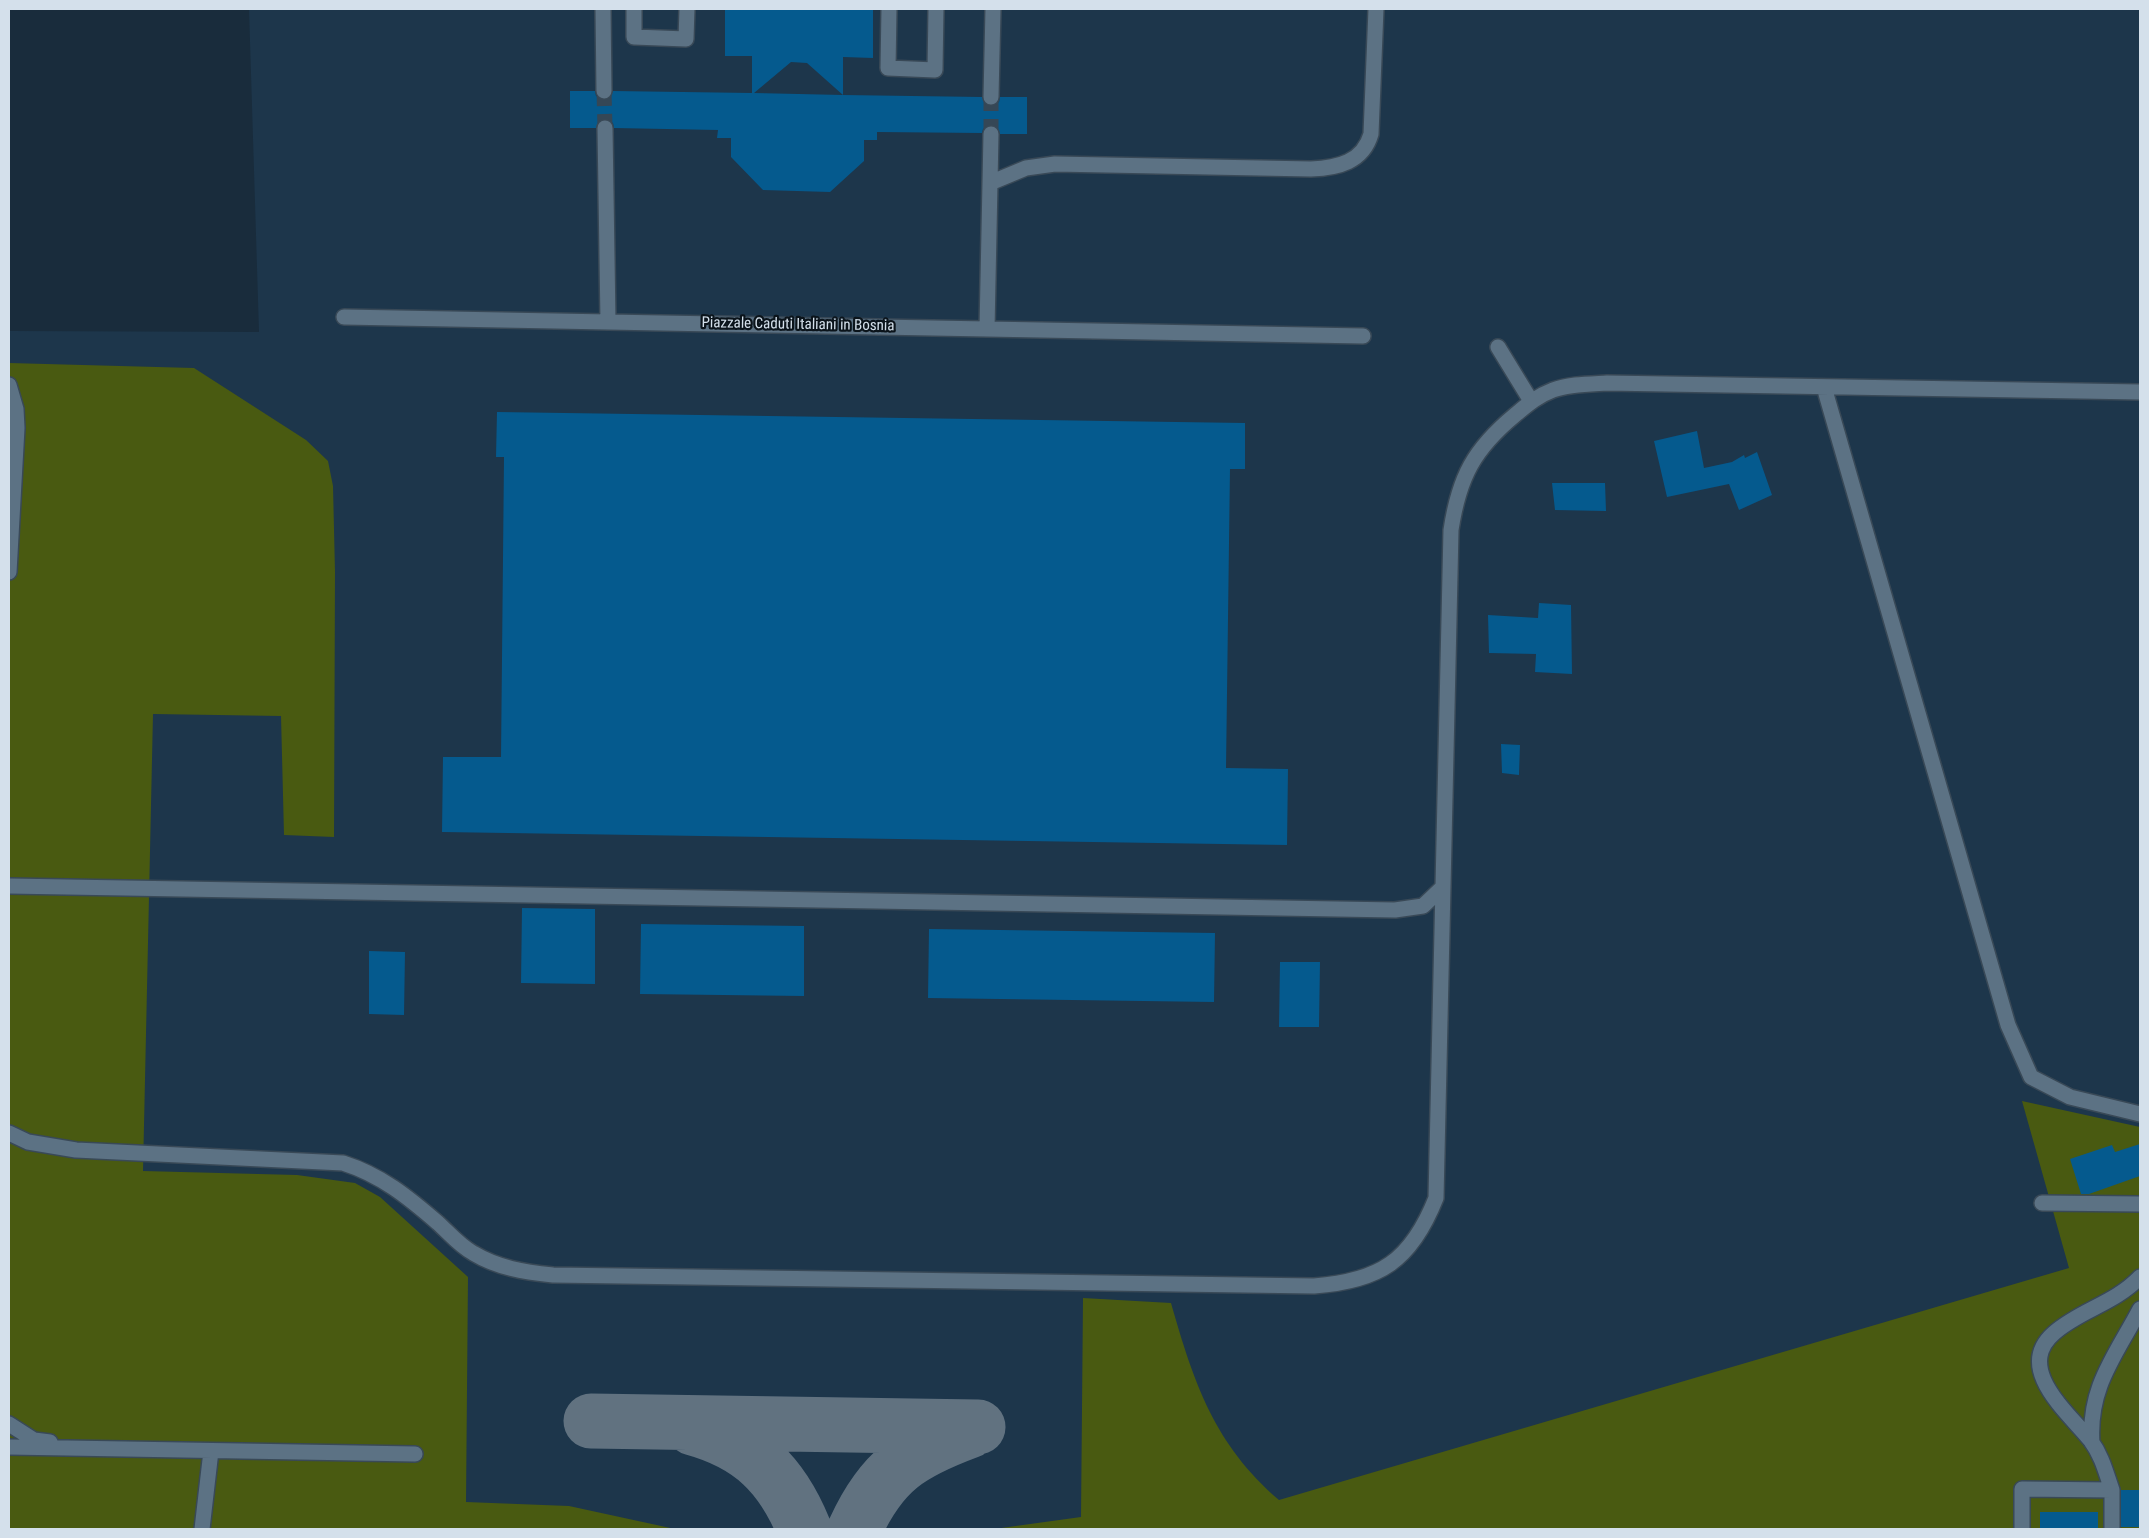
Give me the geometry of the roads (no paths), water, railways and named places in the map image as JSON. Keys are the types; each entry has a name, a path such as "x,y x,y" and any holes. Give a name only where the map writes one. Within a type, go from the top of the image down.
{"lane":[{"path":"603,9 604,91"},
{"path":"634,9 634,37 686,39 687,9"},
{"path":"889,9 888,68 935,70 936,9"},
{"path":"991,97 993,9"},
{"path":"990,183 1026,168 1055,164 1311,169 1336,167 1349,162 1361,154 1368,146 1371,134 1376,9"},
{"path":"604,128 608,322"},
{"path":"987,329 991,134"},
{"name":"Piazzale Caduti Italiani in Bosnia","path":"344,317 1363,336"},
{"path":"1498,347 1531,401"},
{"path":"9,1133 28,1142 76,1150 343,1162 368,1171 411,1200 471,1252 500,1267 522,1272 602,1276 1314,1286 1340,1284 1368,1277 1391,1264 1418,1236 1436,1198 1451,530 1455,503 1475,455 1495,431 1531,401 1554,390 1606,383 2140,392"},
{"path":"9,385 16,409 17,428 9,572"},
{"path":"1824,387 2008,1025 2018,1051 2031,1077 2070,1097 2140,1114"},
{"path":"9,886 1386,910 1423,906 1443,887"},
{"path":"2042,1203 2140,1204"},
{"path":"2112,1529 2112,1490 2103,1462 2092,1442 2045,1386 2041,1370 2041,1355 2046,1341 2055,1332 2137,1282"},
{"path":"2092,1442 2092,1420 2098,1388 2140,1308"},
{"path":"9,1424 34,1440 83,1448"},
{"path":"9,1447 415,1454"},
{"path":"202,1529 211,1451"},
{"path":"2022,1529 2022,1489 2112,1490"}],"tunnel":[{"path":"604,91 605,128"},
{"path":"991,97 991,134"}]}
